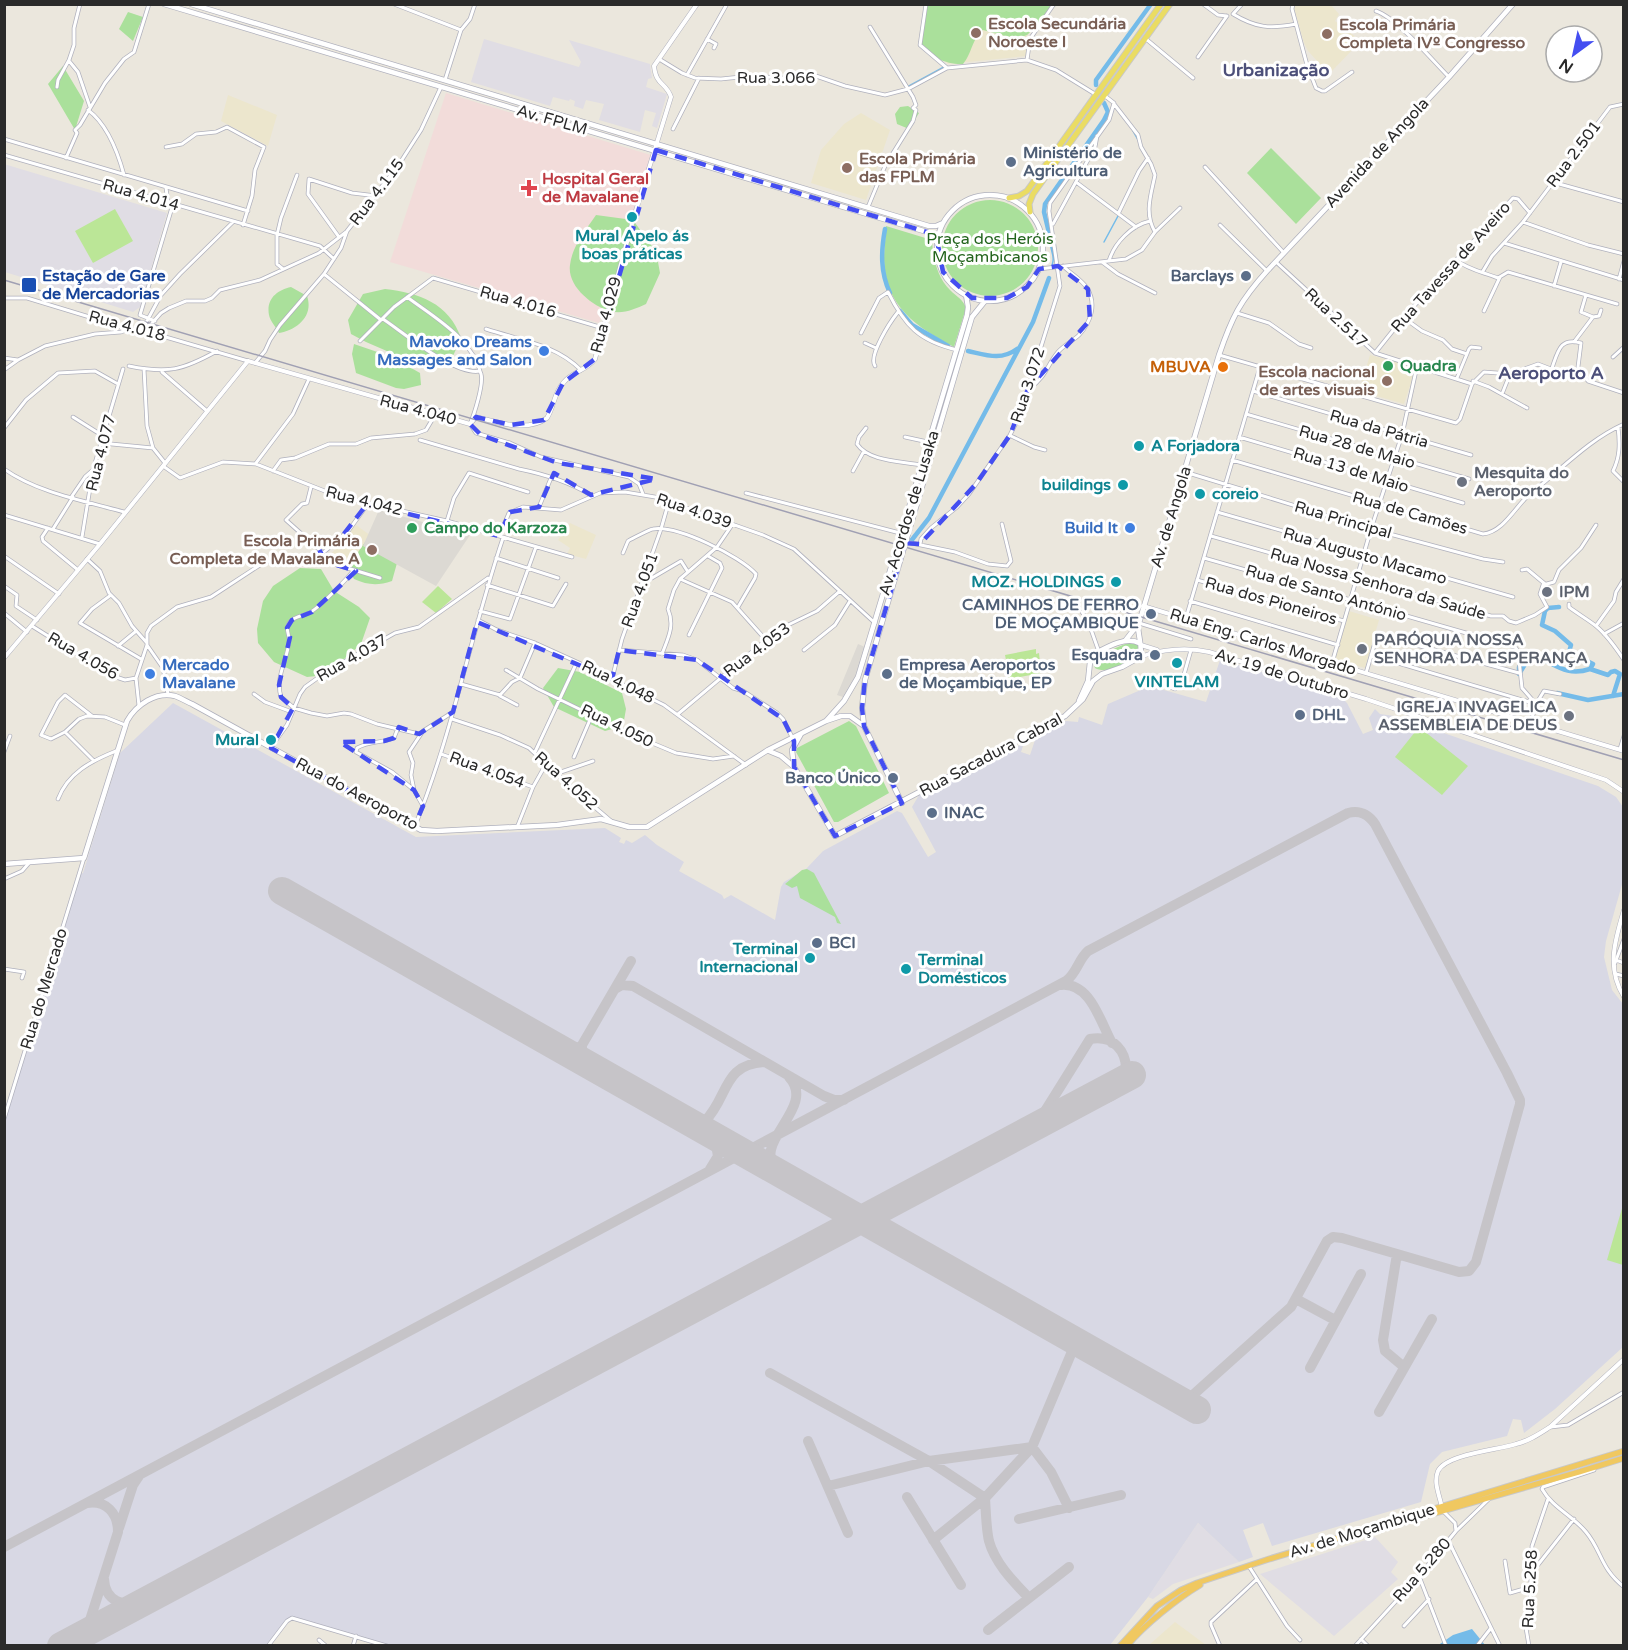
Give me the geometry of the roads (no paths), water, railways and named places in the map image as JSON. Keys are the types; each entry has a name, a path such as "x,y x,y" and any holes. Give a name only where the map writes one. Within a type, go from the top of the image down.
{"highway":[{"name":"Av. de Moçambique","path":"1127,1646 1134,1637 1198,1586 1623,1451"},
{"name":"Av. de Moçambique","path":"1120,1646 1146,1616 1181,1590 1240,1569 1442,1508 1491,1497 1623,1458"}],"main road":[{"name":"Av. FPLM","path":"164,4 927,232 937,240"},
{"name":"Av. FPLM","path":"191,4 928,226 943,223"},
{"path":"1009,198 1024,193 1161,4"},
{"path":"1030,212 1030,200 1170,4"},
{"name":"Avenida de Angola","path":"1242,302 1267,271 1449,77 1513,4"},
{"path":"236,27 238,19"},
{"path":"416,80 418,73"},
{"path":"984,194 1009,198 1030,212 1042,233 1044,245 1040,269 1027,287 1018,293 997,300 985,300 966,295 949,281 939,262 937,240 950,212 972,197 984,194"},
{"name":"Av. Acordos de Lusaka","path":"826,721 854,687 876,624 967,315 966,295"},
{"name":"Av. Acordos de Lusaka","path":"864,726 862,708 865,680 972,317 985,300"},
{"name":"Av. de Angola","path":"1143,606 1219,355 1235,312 1242,302"},
{"path":"1125,641 1138,623 1143,606"},
{"path":"1091,666 1095,672 1102,674 1140,657 1138,623"},
{"path":"1099,652 1125,641 1132,640 1140,644"},
{"name":"Rua Sacadura Cabral","path":"1078,705 1088,681 1092,658 1099,652"},
{"name":"Rua Sacadura Cabral","path":"902,803 1065,716 1078,705 1089,684 1102,674"},
{"path":"4,864 84,858 125,725 139,706 158,696 168,695"},
{"name":"Rua do Aeroporto","path":"168,695 192,704 414,827 437,831 518,825 557,825 601,819 629,827 647,826 768,750 826,721 841,716 850,716 864,726"},
{"path":"768,750 781,756 794,767 835,836 902,803 864,726"},
{"path":"794,767 792,750 794,743 802,733"}],"street":[{"path":"57,87 74,45 74,28 80,4"},
{"path":"66,158 77,133 75,130 109,78 124,59 134,52 149,4"},
{"path":"394,4 461,30"},
{"path":"445,80 461,30 470,19 475,4"},
{"path":"659,59 697,4"},
{"path":"687,75 727,4"},
{"path":"1027,60 1031,37 1054,4"},
{"path":"1203,4 1218,15 1227,16 1233,14 1242,4"},
{"path":"1293,4 1307,65 1319,90 1325,91 1352,72"},
{"path":"926,5 920,45 947,68"},
{"path":"1376,11 1384,15 1409,37 1449,77"},
{"path":"1233,14 1253,25 1296,24"},
{"path":"1198,57 1227,16"},
{"path":"868,207 885,166 915,116 916,110 913,97 870,27"},
{"path":"707,39 716,44 714,48"},
{"path":"1146,39 1193,78"},
{"name":"Rua 3.066","path":"659,59 687,75 699,78 816,76 845,86 885,95 908,89 947,68 1027,60 1056,70 1096,94"},
{"name":"Rua 4.029","path":"470,424 476,417 511,425 544,420 549,415 560,386 566,379 592,364 595,359 633,220 671,97 670,92 656,80 654,66 659,59"},
{"path":"69,61 80,77 89,109 107,131 124,175"},
{"path":"673,129 699,78"},
{"name":"Rua 4.115","path":"255,363 280,325 334,259 347,231 377,196 421,130 441,87"},
{"path":"1105,96 1114,103 1138,135 1141,147 1155,175 1148,206 1150,221 1155,232"},
{"path":"1053,225 1095,147 1098,135 1109,120 1114,103"},
{"name":"Rua 2.501","path":"1483,271 1492,256 1523,222 1610,107 1623,104"},
{"path":"166,147 182,144 196,134 216,132 227,127 263,146 264,151 255,170 248,211 243,225"},
{"name":"Rua 3.072","path":"920,544 921,539 931,528 969,494 1010,435 1019,417 1059,294 1050,203 1098,135"},
{"path":"4,140 248,211"},
{"name":"Rua 4.014","path":"4,155 324,249"},
{"path":"1119,212 1138,171 1148,158"},
{"path":"1076,164 1083,168"},
{"path":"1205,167 1284,253"},
{"path":"283,269 277,264 277,235 297,175"},
{"path":"339,237 308,194 310,179 352,193 377,196"},
{"path":"1076,182 1136,226"},
{"path":"1552,182 1623,202"},
{"path":"165,188 168,202"},
{"name":"Rua Tavessa de Aveiro","path":"1375,353 1403,318 1513,198 1518,199 1530,213"},
{"path":"155,321 147,320 140,315 173,204"},
{"path":"1040,269 1123,260 1142,250 1155,232 1180,208"},
{"path":"1109,261 1116,245 1136,226 1150,221"},
{"path":"144,330 156,302 173,281 233,222"},
{"path":"1523,222 1588,245 1623,254"},
{"path":"1220,225 1267,271"},
{"path":"144,330 163,312 180,303 205,302 220,290 260,280 301,262 324,249 347,231"},
{"path":"1504,243 1623,280"},
{"path":"324,249 334,259"},
{"path":"1456,260 1475,270 1500,277"},
{"path":"1100,261 1118,274 1155,293"},
{"path":"1619,279 1623,261"},
{"name":"Rua 2.517","path":"1276,262 1375,353 1473,383 1527,408"},
{"path":"1554,286 1561,262"},
{"path":"1028,389 1049,369 1057,353 1078,337 1091,316 1092,308 1088,289 1063,266"},
{"path":"1484,311 1500,277 1508,272 1617,304"},
{"path":"324,273 382,319 436,355 465,370 480,371"},
{"name":"Rua 4.016","path":"407,297 432,278 604,328"},
{"path":"861,333 879,298 888,292 906,324 937,345 957,350"},
{"path":"1587,295 1581,312 1598,317 1601,310"},
{"path":"360,341 407,297 464,341 474,355 482,376 470,424"},
{"name":"Rua 4.018","path":"4,298 27,298 129,329 144,330 217,351 248,362"},
{"path":"874,366 873,358 876,348 898,312"},
{"path":"1235,312 1269,323 1299,344 1311,348"},
{"path":"1574,342 1593,317"},
{"path":"1403,318 1422,331 1443,340 1452,349 1467,354"},
{"path":"4,370 45,346 129,329"},
{"path":"486,329 546,347 572,361 581,370"},
{"path":"1552,368 1560,349 1568,341 1574,342 1582,345 1578,367 1586,380 1623,393"},
{"path":"865,343 876,348"},
{"path":"1457,379 1471,347 1480,348"},
{"path":"1613,357 1623,347"},
{"path":"129,366 161,371 180,369 217,351"},
{"path":"1219,355 1458,423 1473,383 1484,372 1510,374 1538,364 1564,374"},
{"path":"4,358 18,360"},
{"path":"5,655 59,594 248,362"},
{"name":"Rua 4.040","path":"248,362 470,424 473,431 481,435 510,443 541,457 629,477 639,484 643,494"},
{"path":"1332,663 1371,529 1402,435 1417,366"},
{"path":"1186,619 1260,367"},
{"name":"Rua 4.077","path":"82,537 93,470 123,369"},
{"path":"144,369 147,426 153,448 164,464"},
{"path":"4,428 26,400 58,373 95,370 118,384"},
{"path":"161,371 207,411"},
{"path":"1502,395 1510,374"},
{"path":"256,464 293,414 309,379"},
{"name":"Rua da Pátria","path":"1253,391 1471,456"},
{"name":"Rua 28 de Maio","path":"1246,414 1468,479"},
{"path":"273,471 281,460 295,458 329,444 356,444 371,438 422,432 430,425 435,415"},
{"path":"73,417 103,436"},
{"name":"Rua de Camões","path":"1232,460 1488,534 1508,519 1531,493 1602,434 1623,424"},
{"path":"1618,427 1620,446 1617,464 1613,471 1623,482"},
{"path":"866,428 857,444 864,451 875,456 923,465"},
{"path":"1010,435 1045,450"},
{"path":"905,437 930,443"},
{"name":"Rua 13 de Maio","path":"1239,437 1463,503"},
{"path":"420,440 552,478 578,487 591,495"},
{"path":"101,443 153,448"},
{"path":"853,471 864,451"},
{"name":"Rua 4.042","path":"164,464 180,478 222,462 256,464 340,497 447,521 572,557"},
{"path":"4,469 30,483 124,512"},
{"path":"78,570 43,541 42,537 85,477 93,470"},
{"name":"Rua Principal","path":"1185,472 1371,529 1483,559 1503,562"},
{"path":"447,521 454,498 469,473 528,492"},
{"path":"538,507 552,478"},
{"path":"311,486 307,503 302,504 286,520 323,553"},
{"name":"Rua 4.039","path":"414,827 452,719 487,585 510,512 523,507 561,510 591,495 625,492 669,501 776,540 794,549 876,624"},
{"path":"746,493 902,534"},
{"name":"Rua 4.051","path":"612,679 619,650 662,529 669,501"},
{"path":"139,706 136,678 147,644 147,633 151,626 177,607 206,599 263,563 275,559 311,557 323,553 349,530 367,504"},
{"name":"Rua Augusto Macamo","path":"1217,512 1513,597"},
{"path":"4,515 100,544"},
{"path":"906,542 955,552 988,564 1007,566 1011,561 1002,524"},
{"path":"662,654 672,630 672,619 668,608 674,590 680,579 717,547 732,525"},
{"path":"1522,570 1527,569 1545,584 1554,582 1558,570 1581,548 1596,525"},
{"path":"623,553 630,539 641,536 649,530 662,529 668,529 717,547 756,574 756,578 738,607"},
{"name":"Rua Nossa Senhora da Saúde","path":"1211,536 1491,616 1503,616 1513,623 1543,610 1547,605 1540,594 1545,584"},
{"path":"480,611 510,619 536,547"},
{"path":"4,555 59,594"},
{"path":"689,635 722,568 720,563 707,556"},
{"path":"311,557 380,578"},
{"path":"496,558 558,578"},
{"name":"Rua de Santo António","path":"1204,558 1517,648 1519,673"},
{"path":"87,559 99,571 111,596 122,607 136,632 163,668 168,695"},
{"path":"645,576 652,578 681,561 688,572"},
{"path":"293,710 280,697 279,685 290,638 287,628 292,620 317,608 353,570"},
{"name":"Rua 4.037","path":"271,748 283,731 302,690 326,672 395,633 419,627 490,576"},
{"path":"680,579 732,602 766,640"},
{"path":"1596,626 1613,603 1623,579"},
{"name":"Rua dos Pioneiros","path":"1197,580 1344,621"},
{"path":"487,585 553,606 566,584"},
{"path":"4,586 17,595 16,606 37,620"},
{"name":"Rua 4.053","path":"678,714 766,640 788,625 817,611 840,591"},
{"path":"111,596 92,609 80,621 89,629 110,639 141,659"},
{"path":"804,650 835,625 850,600"},
{"path":"1190,601 1338,645"},
{"path":"1569,604 1569,607 1584,620 1596,626 1604,634 1623,660"},
{"name":"Rua Eng. Carlos Morgado","path":"1143,606 1622,750"},
{"path":"1082,612 1088,621 1099,652"},
{"path":"4,613 27,632"},
{"name":"Rua 4.048","path":"478,620 577,662 664,705 746,765"},
{"path":"1138,623 1191,639"},
{"path":"1604,634 1623,623"},
{"name":"Rua 4.056","path":"32,626 110,675 124,680 136,678"},
{"path":"118,646 136,632"},
{"path":"1366,674 1376,639 1383,636 1519,673 1522,688 1536,704"},
{"path":"498,695 520,678 535,643"},
{"path":"1140,644 1160,651"},
{"path":"619,650 690,657 698,660 733,688 777,713 783,718 792,737"},
{"path":"1167,686 1175,689 1181,683 1191,650"},
{"name":"Av. 19 de Outubro","path":"1140,657 1160,651 1209,651 1377,703 1606,780 1623,792"},
{"path":"1371,655 1536,704"},
{"path":"535,752 577,662"},
{"name":"Rua 4.050","path":"506,670 592,715 676,753 713,759 734,756"},
{"path":"461,684 498,695 517,705"},
{"path":"1531,722 1536,704 1544,692 1560,694"},
{"path":"254,694 265,702 293,710 327,716 344,712 377,724 419,734"},
{"path":"92,716 65,695 58,702 41,735 51,739 65,732 79,718 92,716 105,717 125,725"},
{"path":"423,806 414,790 411,775 413,763 409,753 419,734 453,712"},
{"path":"574,758 592,715"},
{"name":"Rua 4.052","path":"452,719 500,735 535,752 571,788 611,821"},
{"path":"398,728 394,738 368,743 357,748 356,752 392,772 414,790"},
{"path":"65,732 94,761"},
{"path":"4,752 10,736"},
{"path":"1622,750 1623,736"},
{"path":"58,799 71,776 94,761 116,751"},
{"name":"Rua 4.054","path":"441,754 533,787"},
{"path":"558,773 593,761"},
{"path":"518,825 533,787 546,763"},
{"name":"Rua do Mercado","path":"4,1119 84,858"},
{"path":"4,879 22,871 29,863"},
{"path":"1623,910 1613,947 1614,970 1623,997"},
{"path":"1614,970 1623,939"},
{"path":"1616,960 1623,963"},
{"path":"4,969 24,972 22,978"},
{"path":"1614,970 1623,976"},
{"path":"1456,1531 1455,1523 1442,1508 1437,1481 1437,1473 1445,1462 1518,1444 1536,1436 1550,1427 1623,1359"},
{"path":"1550,1427 1564,1427 1623,1392"},
{"name":"Rua 5.258","path":"1529,1646 1526,1628 1529,1619 1532,1543 1548,1499 1542,1489 1604,1464"},
{"name":"Rua 5.280","path":"1355,1646 1419,1576 1456,1531 1491,1497"},
{"path":"1548,1499 1574,1519 1588,1534 1606,1570 1623,1587"},
{"path":"1532,1568 1537,1566 1574,1519"},
{"path":"1449,1541 1500,1646"},
{"path":"1505,1561 1510,1593 1531,1587"},
{"path":"1250,1569 1287,1626 1300,1640"},
{"path":"1419,1576 1446,1646"},
{"path":"1220,1646 1211,1622 1257,1579"},
{"path":"1404,1626 1429,1599"},
{"path":"268,1646 287,1621 292,1618 387,1646"},
{"path":"1477,1646 1491,1628"},
{"path":"352,1646 356,1636"},
{"path":"1361,1639 1368,1646"},
{"path":"319,1640 326,1646"}],"water":[{"path":"1472,1629 1485,1645 1437,1646 1453,1635"}],"waterway":[{"path":"1096,85 1096,80 1151,4"},
{"path":"909,86 944,67"},
{"path":"1052,266 1053,251 1045,204 1104,120 1108,112 1104,103"},
{"path":"1055,258 1044,212 1045,204 1104,120 1108,112 1104,103"},
{"path":"1133,131 1138,140"},
{"path":"1104,242 1118,216"},
{"path":"885,229 882,261 884,277 890,293"},
{"path":"912,543 911,541 929,518 1033,322 1049,278"},
{"path":"900,311 912,325 948,346"},
{"path":"968,351 999,356 1017,349"},
{"path":"1559,607 1548,608 1545,611 1542,625 1555,631 1571,645 1569,652 1593,664 1590,669"},
{"path":"1519,667 1519,674 1530,654 1566,670 1590,669 1608,675 1615,671 1620,674 1613,696"},
{"path":"1557,693 1588,700 1624,694"}],"railway":[{"path":"4,280 1624,760"}],"place":[{"name":"Escola Secundária Noroeste I","path":"976,33"},
{"name":"Escola Primária Completa IVº Congresso","path":"1327,34"},
{"name":"Ministério de Agricultura","path":"1011,162"},
{"name":"Escola Primária das FPLM","path":"847,168"},
{"name":"Hospital Geral de Mavalane","path":"529,188"},
{"name":"Mural Apelo ás boas práticas","path":"632,217"},
{"name":"Barclays","path":"1246,276"},
{"name":"Estação de Gare de Mercadorias","path":"29,285"},
{"name":"Mavoko Dreams Massages and Salon","path":"544,351"},
{"name":"Quadra","path":"1388,366"},
{"name":"MBUVA","path":"1223,367"},
{"name":"Escola nacional de artes visuais","path":"1387,381"},
{"name":"A Forjadora","path":"1139,446"},
{"name":"Mesquita do Aeroporto","path":"1462,482"},
{"name":"buildings","path":"1123,485"},
{"name":"coreio","path":"1200,494"},
{"name":"Campo do Karzoza","path":"412,528"},
{"name":"Build It","path":"1130,528"},
{"name":"Escola Primária Completa de Mavalane A","path":"372,550"},
{"name":"MOZ. HOLDINGS","path":"1116,582"},
{"name":"IPM","path":"1547,592"},
{"name":"CAMINHOS DE FERRO DE MOÇAMBIQUE","path":"1151,614"},
{"name":"PARÓQUIA NOSSA SENHORA DA ESPERANÇA","path":"1362,649"},
{"name":"Esquadra","path":"1155,655"},
{"name":"VINTELAM","path":"1177,663"},
{"name":"Mercado Mavalane","path":"150,674"},
{"name":"Empresa Aeroportos de Moçambique, EP","path":"887,674"},
{"name":"DHL","path":"1300,715"},
{"name":"IGREJA INVAGELICA ASSEMBLEIA DE DEUS","path":"1569,716"},
{"name":"Mural","path":"271,740"},
{"name":"Banco Único","path":"893,778"},
{"name":"INAC","path":"932,813"},
{"name":"BCI","path":"817,943"},
{"name":"Terminal Internacional","path":"810,958"},
{"name":"Terminal Domésticos","path":"906,969"}],"district":[{"name":"Urbanização","path":"1276,70"},
{"name":"Aeroporto A","path":"1551,373"}],"park label":[{"name":"Praça dos Heróis Moçambicanos","path":"990,248"}]}
